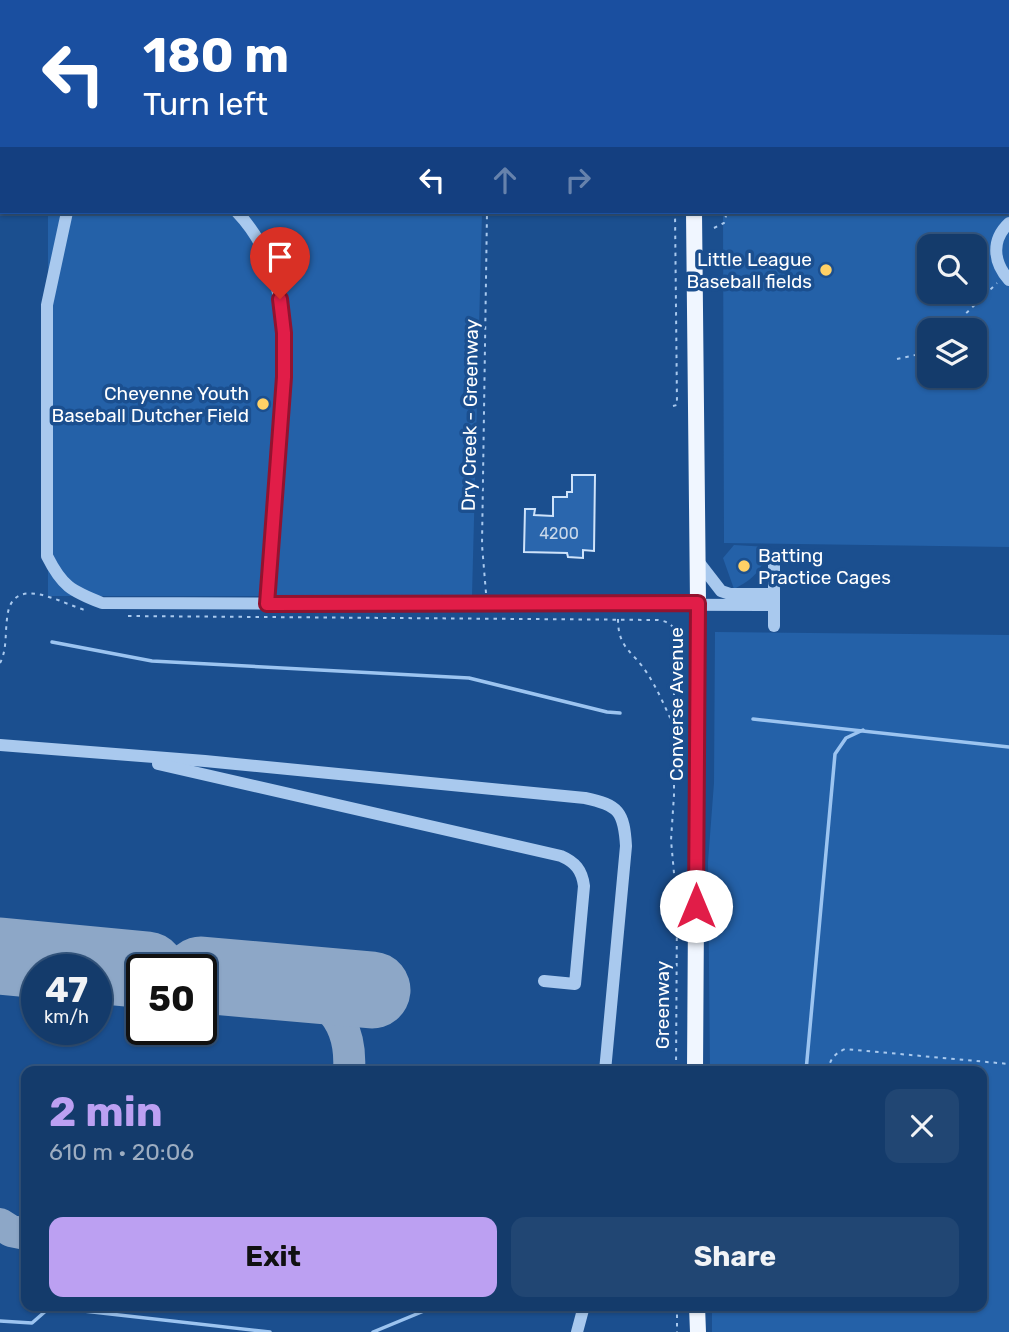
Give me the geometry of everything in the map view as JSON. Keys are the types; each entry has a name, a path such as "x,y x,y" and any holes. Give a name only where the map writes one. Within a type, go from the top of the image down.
{"main road":[{"name":"Converse Avenue","path":"694,214 698,603 695,1066"},
{"path":"697,1311 698,1332"}],"lane":[{"path":"67,214 47,305 47,555 59,579 75,593 102,603 698,603 723,606 774,600"},
{"path":"239,214 266,253 280,299 284,333 284,377 267,604"},
{"path":"1007,278 995,253 1002,230 1009,223"},
{"path":"697,560 720,591 774,600"},
{"path":"774,562 774,626"},
{"path":"0,745 205,761 585,799 617,809 625,825 626,846 605,1066"},
{"path":"116,755 547,853 570,861 583,876 584,886 575,984 544,981"},
{"path":"577,1332 583,1311"}],"path":[{"name":"Dry Creek - Greenway","path":"486,618 482,545 487,214"},
{"path":"673,406 677,405 675,214"},
{"path":"714,228 724,223 726,214"},
{"path":"961,318 980,298 1007,278"},
{"path":"897,359 917,356"},
{"path":"619,604 618,631 622,642 629,654 647,672 674,725"},
{"name":"Greenway","path":"486,618 664,621 676,630 671,839 677,906 676,1066"},
{"path":"829,1066 835,1054 845,1049 1009,1064"},
{"path":"677,1311 677,1332"}],"shaded area":[{"name":"Cheyenne Youth Baseball Dutcher Field","path":"48,214 482,214 472,596 48,596"},
{"name":"Little League Baseball fields","path":"723,214 1009,214 1009,547 724,543"},
{"name":"Batting Practice Cages","path":"734,545 769,547 757,572 734,589 723,558"},
{"path":"715,632 1009,635 1009,1332 712,1332 712,1311 987,1311 987,1066 710,1066 708,862 714,783"}],"building":[{"path":"572,475 595,475 594,551 583,550 583,558 568,557 567,553 524,552 525,509 535,509 534,515 553,516 553,497 567,497 567,492 572,492"}],"waterway":[{"path":"52,642 152,661 469,678 620,713"},
{"path":"753,719 1009,747"},
{"path":"806,1066 835,754 846,738 863,730"},
{"path":"0,1321 32,1323 46,1311"},
{"path":"84,1311 270,1332"},
{"path":"373,1332 424,1311"}],"taxiway":[{"path":"265,980 301,990 328,1007 345,1033 349,1066"},
{"path":"0,1224 11,1231 21,1233"}],"runway":[{"path":"0,956 126,968"},
{"path":"217,976 372,990"}],"place":[{"name":"Little League Baseball fields","path":"826,270"},
{"name":"Cheyenne Youth Baseball Dutcher Field","path":"263,404"},
{"name":"Batting Practice Cages","path":"744,566"}],"route":[{"path":"280,299 284,333 284,377 267,604 698,603 696,906"}]}
